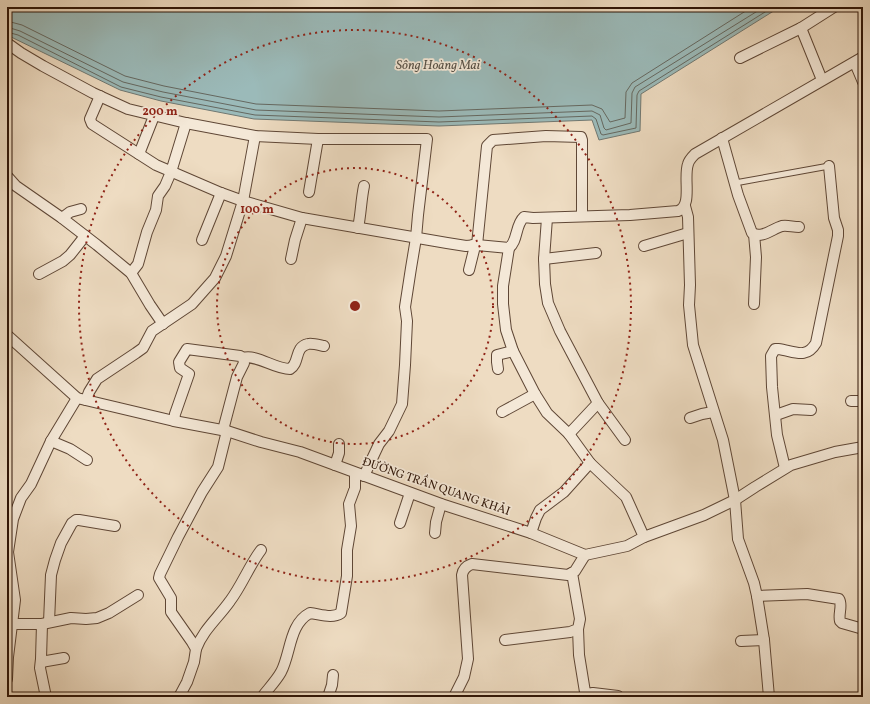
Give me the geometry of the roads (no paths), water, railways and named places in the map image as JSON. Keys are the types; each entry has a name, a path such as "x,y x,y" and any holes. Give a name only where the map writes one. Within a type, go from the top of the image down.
{"street":[{"path":"740,58 801,28 834,7"},
{"path":"801,28 822,80"},
{"path":"7,43 26,56 100,96 128,109 186,124 255,136 318,139 427,139 416,238 410,268 405,307 407,321 402,404 389,431 360,475 349,504 351,526 347,550 347,576 340,614 337,616 310,614 300,620 282,671 262,697"},
{"path":"769,697 764,640 757,596 754,583 738,539 735,500 723,440 693,345 689,304 690,264 688,218 685,206 687,199 686,171 688,163 695,154 859,60 863,82"},
{"path":"100,96 90,119 91,123 156,165 221,193 302,218 466,246 475,245 509,248"},
{"path":"139,154 154,116"},
{"path":"131,273 138,264 147,232 156,210 158,196 165,186 171,172 186,124"},
{"path":"7,679 10,628 14,600 8,552 10,519 21,498 31,484 51,441 81,399 89,392 97,379 143,348 152,331 192,304 215,278 226,256 243,201 255,136"},
{"path":"469,270 475,245 487,146 489,142 496,139 546,136 581,137 582,216"},
{"path":"722,138 749,227 754,234 756,257 754,304"},
{"path":"309,192 318,139"},
{"path":"785,468 777,435 772,387 771,356 775,349 801,354 809,351 816,343 838,236 838,230 834,218 829,166"},
{"path":"7,176 16,186 62,218 131,273 163,324"},
{"path":"358,228 364,186"},
{"path":"202,240 221,193"},
{"path":"644,537 626,497 590,463 569,434 547,413 536,394 513,351 506,330 503,304 503,286 509,248 513,244 519,222 524,217 547,218 630,215 678,211 685,206"},
{"path":"62,218 73,210 81,209"},
{"path":"291,259 302,218"},
{"path":"547,218 544,258 546,295 550,309 598,403 625,440"},
{"path":"754,234 761,235 784,226 799,227"},
{"path":"644,246 688,233"},
{"path":"39,274 66,258 85,236"},
{"path":"544,258 596,253"},
{"name":"ĐƯỜNG TRẦN QUANG KHẢI","path":"7,334 81,399 174,421 225,431 300,452 441,504 531,533 585,555"},
{"path":"174,421 189,374 180,368 178,362 187,349 240,356 243,358 250,357 280,368 290,369 296,364 298,351 304,346 308,344 324,346"},
{"path":"498,369 498,355 513,351"},
{"path":"196,650 171,612 171,598 159,578 181,530 218,467 237,377 244,363 243,358"},
{"path":"502,412 536,394"},
{"path":"851,401 863,401"},
{"path":"569,434 598,403"},
{"path":"776,415 793,409 811,410"},
{"path":"690,418 713,412"},
{"path":"51,441 70,449 87,460"},
{"path":"335,465 339,453 339,444"},
{"path":"454,697 466,670 468,659 462,575 464,568 472,564 568,575 578,568 585,555 627,546 644,537 704,515 735,500 785,468 835,452 863,447"},
{"path":"531,533 540,510 564,492 590,463"},
{"path":"400,523 410,493"},
{"path":"435,533 436,522 441,504"},
{"path":"46,697 40,668 51,574 59,548 72,523 76,520 115,526"},
{"path":"179,697 187,682 202,634 230,601 261,550"},
{"path":"572,573 580,619 578,629 579,655 585,692 588,694 593,693 618,696"},
{"path":"757,596 807,594 839,599 841,602 839,617 840,621 842,623 863,629"},
{"path":"10,628 72,618 98,618 138,595"},
{"path":"505,640 570,632 578,629"},
{"path":"741,641 764,640"},
{"path":"41,662 64,658"},
{"path":"328,697 332,685 333,675"}],"lane":[{"path":"735,183 829,166"}],"water":[{"name":"Sông Hoàng Mai","path":"7,7 780,7 641,94 640,131 599,140 592,120 439,126 254,119 161,101 120,90 7,35"}]}
